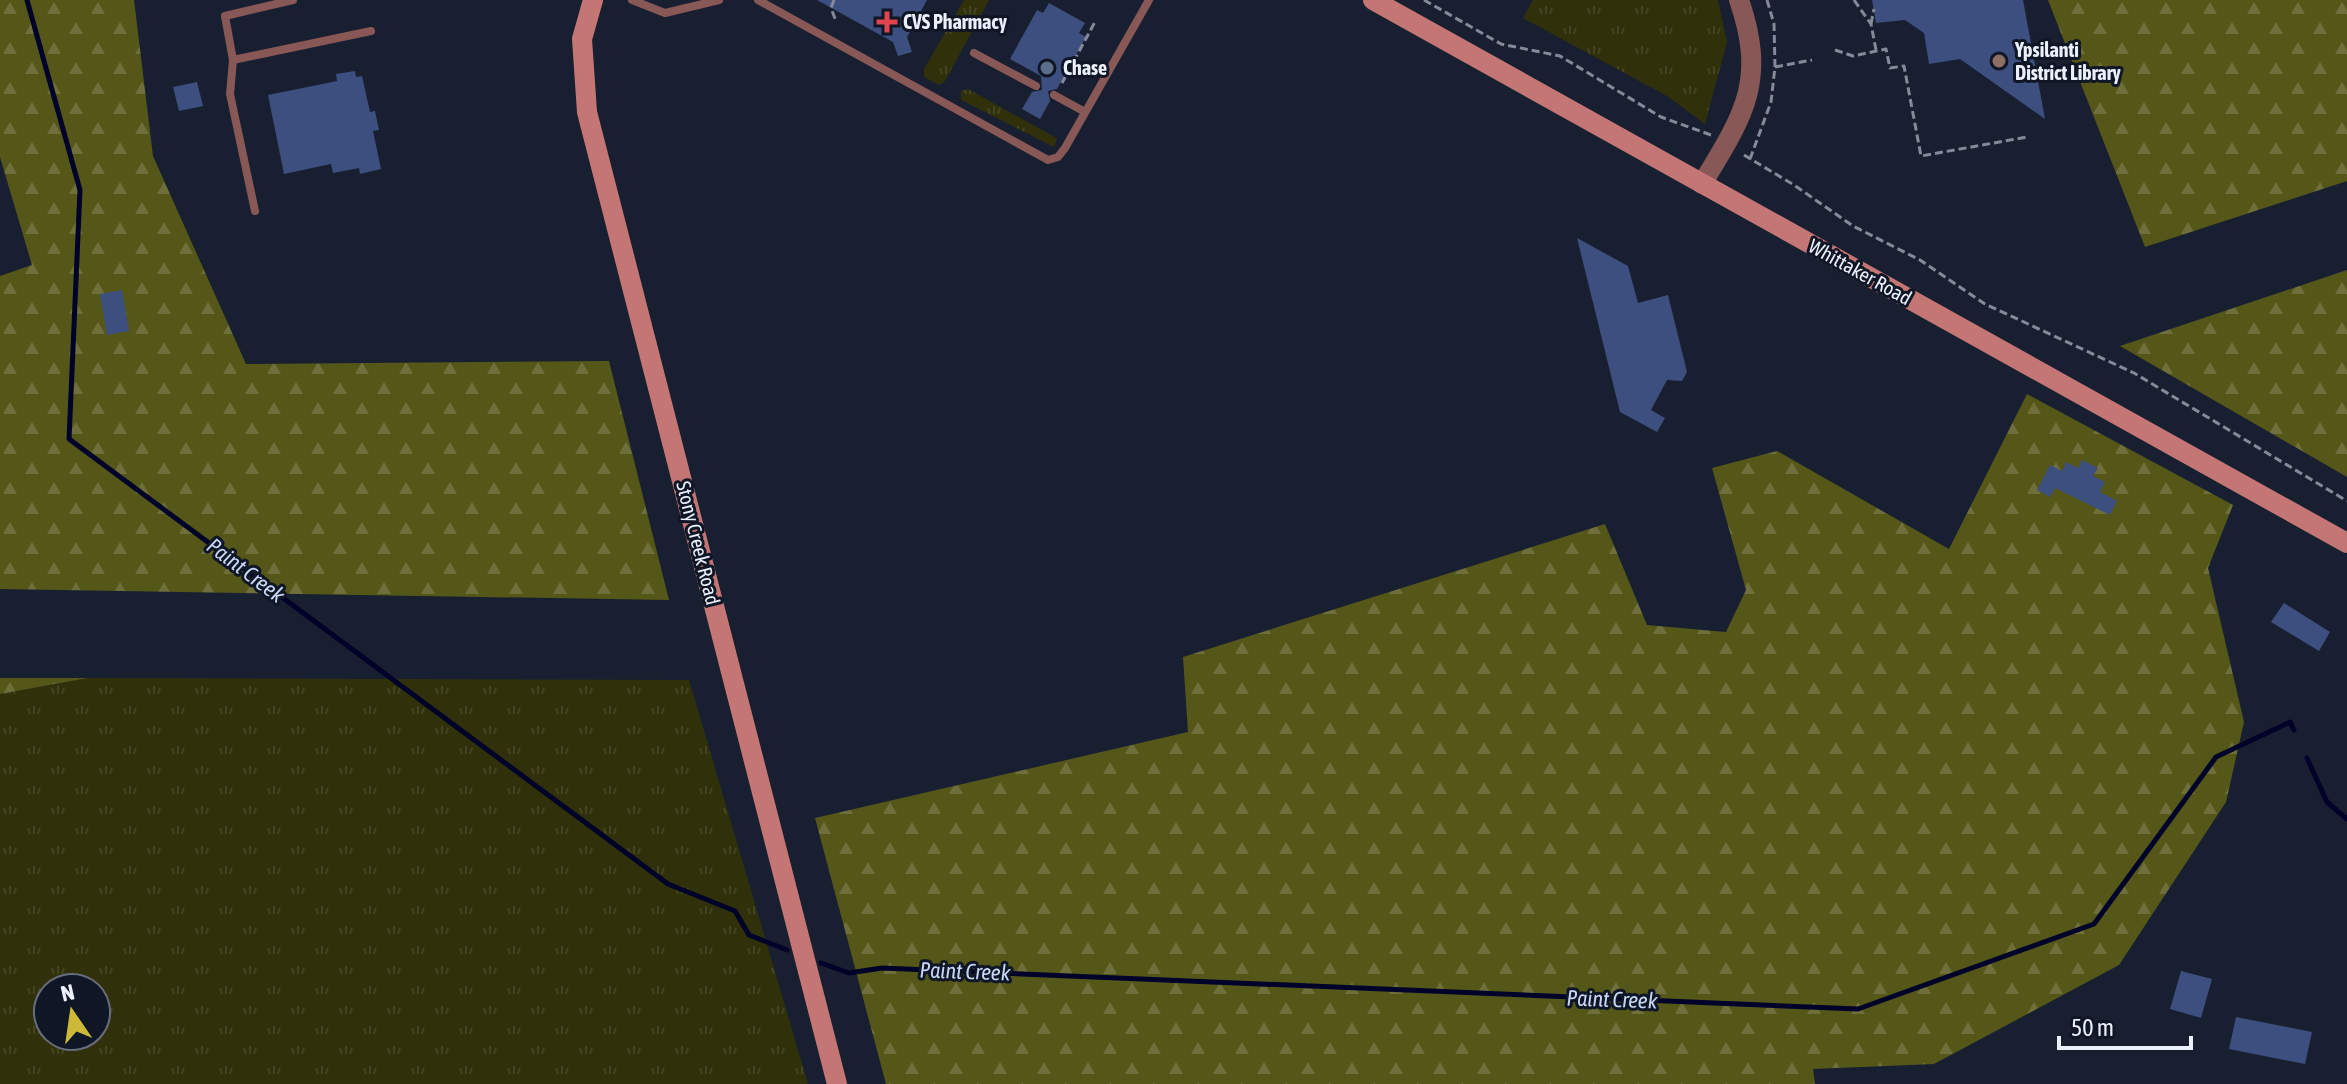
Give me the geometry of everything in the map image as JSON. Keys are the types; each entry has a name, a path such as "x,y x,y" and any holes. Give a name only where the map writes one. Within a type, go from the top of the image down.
{"main road":[{"name":"Stony Creek Road","path":"593,0 582,39 587,112 837,1084"},
{"name":"Whittaker Road","path":"1373,0 2347,543"}],"street":[{"path":"1702,184 1733,132 1750,85 1754,58 1739,0"}],"lane":[{"path":"255,211 230,94 233,60 225,16 293,0"},
{"path":"632,0 665,13 719,0"},
{"path":"758,0 1048,160 1058,157 1149,0"},
{"path":"233,60 371,31"},
{"path":"974,53 1036,86"},
{"path":"1054,95 1085,112"}],"path":[{"path":"834,0 831,8 836,21"},
{"path":"1424,0 1501,44 1560,56 1661,117 1711,135"},
{"path":"1750,159 1771,102 1775,67 1774,24 1767,0"},
{"path":"1854,0 1871,24"},
{"path":"1874,9 1871,24 1876,51"},
{"path":"1061,87 1096,20"},
{"path":"1835,50 1853,56 1886,49 1890,68 1904,66 1921,156 2027,137"},
{"path":"1775,67 1812,60"},
{"path":"1744,155 1853,226 1920,260 1985,304 2134,373 2347,501"}],"green space":[{"path":"0,0 134,0 153,156 246,364 609,361 669,600 0,589 0,276 32,265 0,157"},
{"path":"964,0 989,0 945,81 939,85 924,77 924,69"},
{"path":"1533,0 1718,0 1727,42 1705,124 1667,96 1523,18"},
{"path":"2048,0 2347,0 2347,181 2145,247"},
{"path":"968,89 1053,136 1057,139 1054,147 961,100 961,91"},
{"path":"2347,270 2347,477 2120,346"},
{"path":"2027,394 2233,505 2208,568 2244,722 2226,802 2119,965 1934,1064 1813,1069 1815,1084 886,1084 815,818 1188,732 1183,657 1605,524 1647,625 1726,632 1746,590 1712,468 1777,451 1949,549"},
{"path":"0,678 88,678 0,694"},
{"path":"88,678 689,680 808,1084 0,1084 0,694"}],"building":[{"name":"CVS Pharmacy","path":"817,0 927,0 907,37 912,52 898,56 893,42"},
{"name":"Ypsilanti District Library","path":"1872,0 2023,0 2045,119 1960,59 1929,64 1924,33 1905,20 1876,23"},
{"name":"Chase","path":"1049,3 1085,23 1079,33 1086,37 1057,89 1048,91 1050,101 1040,119 1022,109 1032,92 1042,90 1041,76 1010,59 1037,10 1043,13"},
{"path":"355,71 356,77 362,76 370,112 375,111 379,130 373,131 381,169 360,174 359,168 333,173 331,164 284,174 268,95 337,81 336,74"},
{"path":"197,82 203,106 179,111 173,87"},
{"path":"1577,238 1628,266 1638,303 1668,295 1687,372 1682,381 1667,380 1651,410 1665,418 1657,432 1620,412"},
{"path":"122,290 129,331 107,335 100,294"},
{"path":"2082,460 2098,468 2093,476 2105,482 2100,492 2117,501 2110,515 2055,488 2050,497 2037,490 2050,465 2062,471 2066,462 2078,468"},
{"path":"2284,603 2330,632 2319,651 2271,622"},
{"path":"2181,971 2212,979 2201,1018 2170,1009"},
{"path":"2236,1017 2312,1032 2305,1064 2229,1049"}],"waterway":[{"name":"Paint Creek","path":"27,0 80,190 69,439 668,884 735,911 749,935 787,950"},
{"name":"Paint Creek","path":"821,963 849,973 882,968 1858,1009 2094,924 2216,757 2290,722 2294,730"},
{"name":"Paint Creek","path":"2307,758 2327,802 2347,819"}],"place":[{"name":"CVS Pharmacy","path":"887,22"},
{"name":"Ypsilanti District Library","path":"1999,61"},
{"name":"Chase","path":"1047,68"}]}
